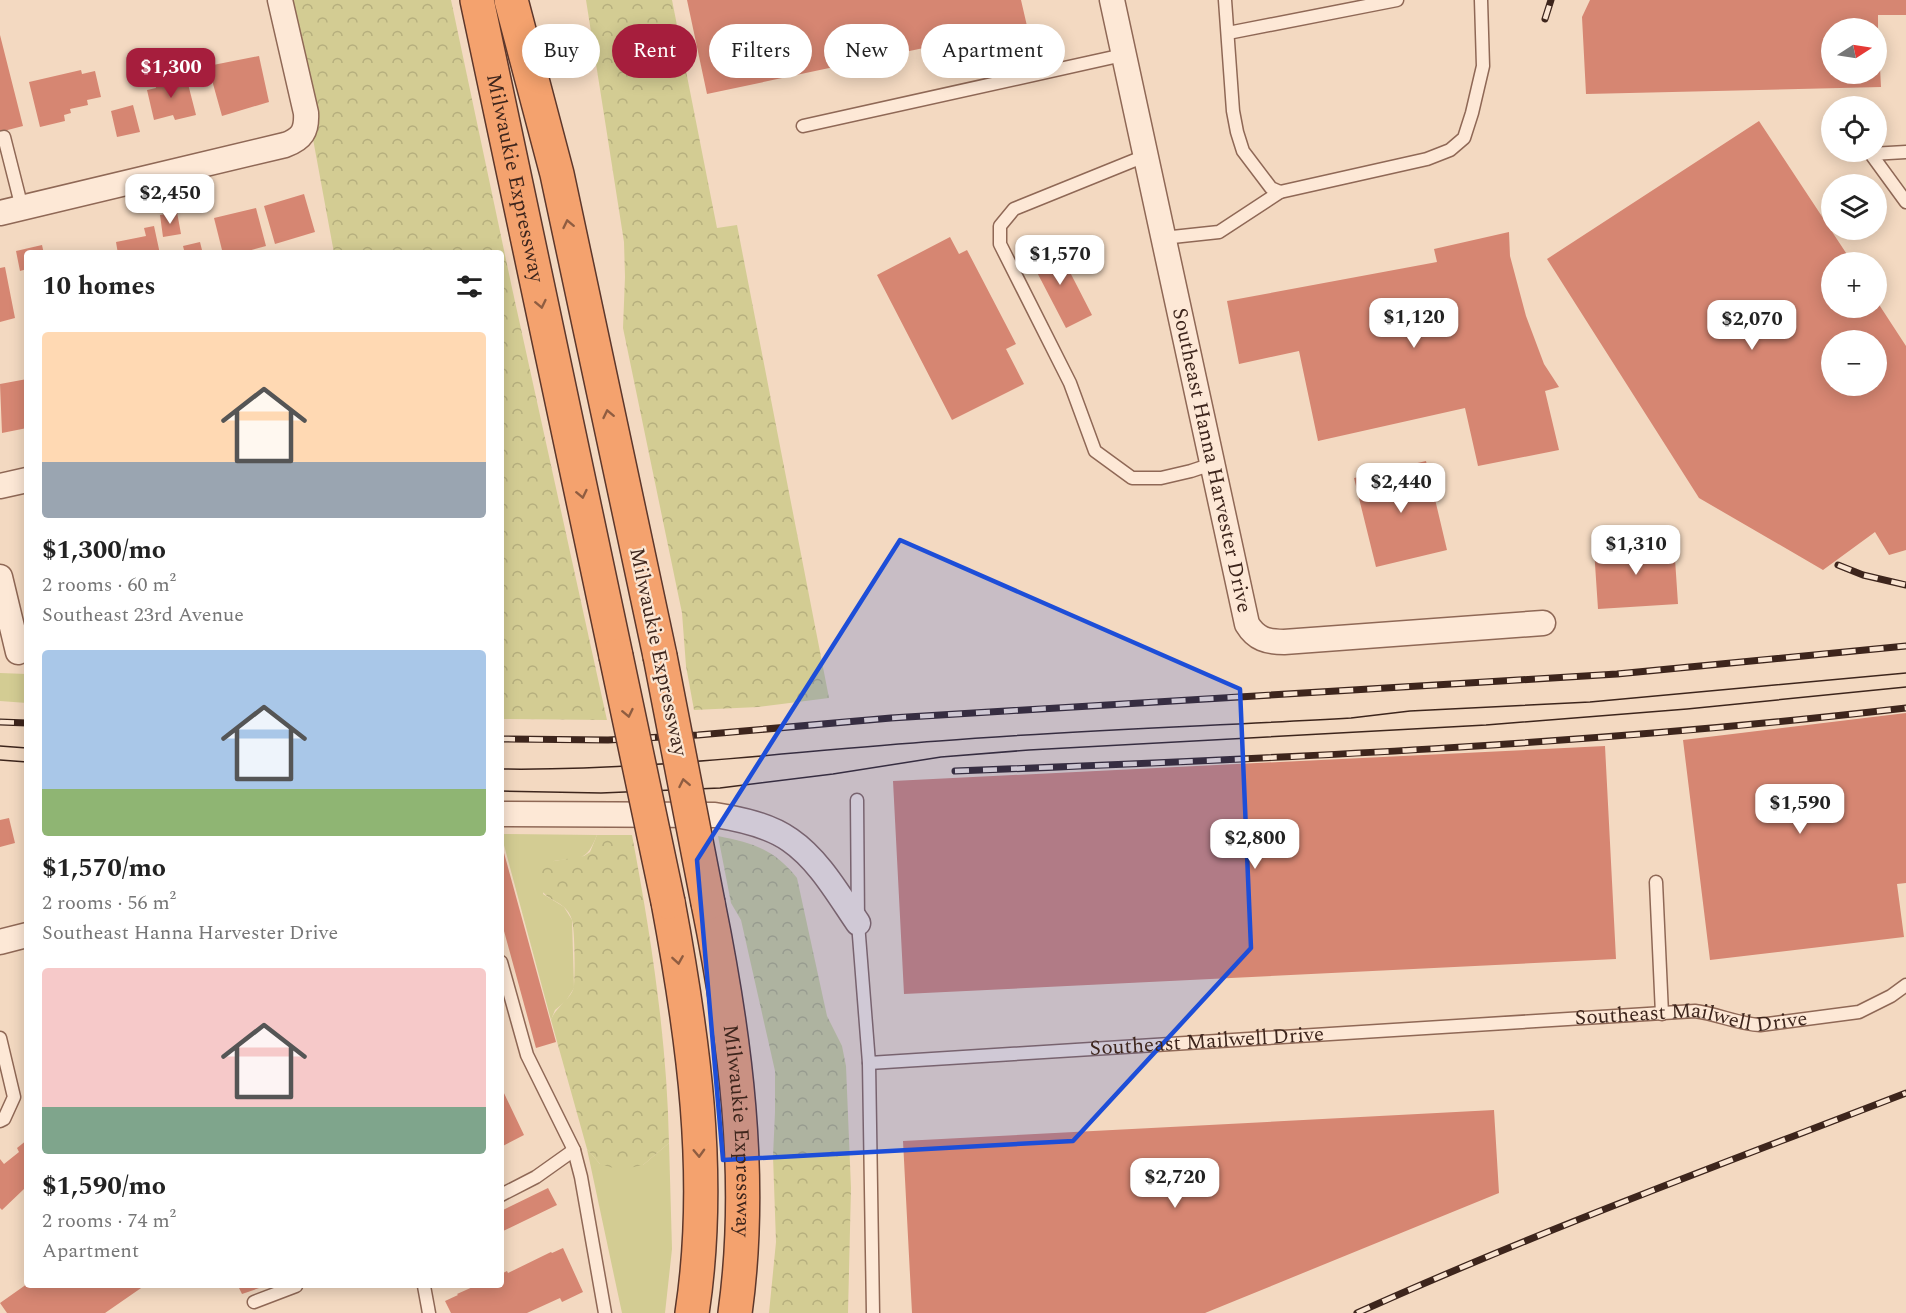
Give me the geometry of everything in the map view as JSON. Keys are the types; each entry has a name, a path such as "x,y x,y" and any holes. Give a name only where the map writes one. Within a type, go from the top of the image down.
{"highway":[{"name":"Milwaukie Expressway","path":"477,0 668,902 686,1012 699,1124 700,1238 692,1313"},
{"name":"Milwaukie Expressway","path":"511,0 557,174 660,656 719,958 728,1015 740,1129 743,1186 735,1313"},
{"path":"534,0 557,174"}],"street":[{"path":"11,211 285,145 301,137 307,122 306,113 280,0"},
{"name":"Southeast Hanna Harvester Drive","path":"1112,0 1247,624 1252,632 1269,642 1284,642 1543,623"},
{"path":"0,486 24,481"},
{"path":"0,577 18,652"},
{"path":"504,814 715,815 736,818 774,831 790,840 822,872 858,923"},
{"path":"0,942 24,936"}],"lane":[{"path":"1225,0 1233,111 1243,151 1271,188 1280,192"},
{"path":"1228,33 1397,0"},
{"path":"1163,238 1219,232 1280,192 1427,159 1450,150 1464,138 1483,66 1481,0"},
{"path":"803,126 1123,55"},
{"path":"0,138 4,137 11,211"},
{"path":"1906,152 1870,154 1906,202"},
{"path":"1145,156 1014,209 1000,226 1000,244 1070,383 1095,451 1132,478 1161,478 1212,464"},
{"path":"857,800 858,923 869,1063 873,1313"},
{"path":"1656,882 1662,1014"},
{"path":"504,973 527,1055 574,1150 581,1177 605,1313"},
{"name":"Southeast Mailwell Drive","path":"869,1063 1695,1011 1760,1025 1859,1012 1891,996 1906,985"},
{"path":"0,1038 14,1098 4,1119 0,1121"},
{"path":"504,1193 536,1177 574,1150"},
{"path":"254,1302 291,1288"},
{"path":"424,1288 429,1313"}],"highlighted area":[{"path":"900,540 1240,689 1251,948 1073,1141 723,1160 697,860"}],"green space":[{"path":"292,0 451,0 504,250 333,250 313,139 314,100"},
{"path":"586,0 672,0 677,24 612,24 612,78 687,78 717,228 737,225 829,698 758,707 694,710 686,666 682,613 623,328 624,242 598,78 600,24 590,24"},
{"path":"504,250 512,288 607,720 504,719"},
{"path":"0,673 24,674 24,703 0,701"},
{"path":"504,834 597,835 590,850 582,857 554,861 543,894 564,907 572,920 574,988 566,1001 555,1010 551,1020 504,845"},
{"path":"597,835 632,835 652,949 668,1104 669,1143 643,1165 620,1170 600,1164 587,1149 551,1020 573,991 575,963 572,920 563,906 546,895 539,881 540,870 554,861 584,856 590,852"},
{"path":"718,836 742,841 762,849 780,860 797,878 827,1016 842,1046 846,1066 851,1188 848,1313 769,1313 776,1242 773,1156 775,1071 741,920 731,903"},
{"path":"669,1143 672,1249 665,1313 622,1313 587,1149 600,1164 643,1165"}],"building":[{"path":"687,0 1021,0 1027,24 921,24 921,49 909,51 909,24 824,24 824,69 812,72 812,24 709,24 709,78 782,78 707,94 697,47 697,24 692,24"},
{"path":"1590,0 1906,0 1906,15 1878,15 1878,18 1821,18 1821,84 1881,84 1881,87 1586,94 1582,17"},
{"path":"0,35 23,126 0,132"},
{"path":"259,56 269,102 222,116 208,66"},
{"path":"81,70 82,74 95,71 101,97 87,100 88,105 70,109 71,113 64,115 65,121 40,127 29,82"},
{"path":"179,76 180,82 187,80 196,115 175,120 173,115 154,120 147,90 156,88 155,81"},
{"path":"133,105 140,132 117,137 111,111"},
{"path":"1759,121 1821,215 1821,240 1837,240 1845,252 1821,252 1821,318 1887,317 1906,346 1906,550 1889,555 1875,532 1823,570 1699,498 1547,259"},
{"path":"304,194 315,232 275,244 264,206"},
{"path":"256,208 266,246 252,250 222,250 214,218"},
{"path":"177,212 181,234 163,237 160,215"},
{"path":"154,226 159,250 117,250 116,242 146,236 144,228"},
{"path":"1509,232 1510,256 1526,316 1544,364 1559,387 1545,391 1559,450 1478,466 1465,408 1318,441 1299,351 1239,364 1227,301 1437,262 1434,249"},
{"path":"950,237 959,254 967,250 1016,344 1006,349 1024,384 952,420 877,275"},
{"path":"200,242 202,250 184,250 183,246"},
{"path":"1055,243 1092,315 1066,328 1029,257"},
{"path":"42,245 43,250 24,250 24,270 20,271 16,251"},
{"path":"5,267 15,318 0,322 0,268"},
{"path":"24,380 24,429 2,433 0,384"},
{"path":"1426,461 1447,550 1376,567 1354,478"},
{"path":"1674,544 1678,604 1598,609 1594,549"},
{"path":"1906,713 1906,883 1897,884 1904,937 1710,960 1683,740"},
{"path":"1605,746 1616,959 904,994 893,781"},
{"path":"9,818 15,843 0,847 0,820"},
{"path":"504,853 556,1042 536,1048 504,931"},
{"path":"504,1093 524,1135 504,1145"},
{"path":"1494,1110 1499,1193 1205,1313 912,1313 903,1141"},
{"path":"24,1142 24,1189 2,1210 0,1208 0,1159 4,1164 19,1152 17,1148"},
{"path":"548,1188 557,1205 504,1231 504,1210"},
{"path":"563,1248 583,1292 562,1302 560,1298 527,1313 451,1313 445,1301 470,1288 504,1288 504,1272 507,1271 508,1273"},
{"path":"24,1286 24,1288 141,1288 105,1313 7,1313 0,1303"},
{"path":"239,1288 259,1288 242,1294"}],"tram line":[{"path":"504,769 666,764 990,737 1351,718 1410,711 1590,702 1906,673"},
{"path":"504,791 601,793 720,788 833,774 941,757 1029,750 1486,725 1687,709 1906,687"},
{"path":"0,746 24,748"},
{"path":"0,760 24,762"}],"railway":[{"path":"1545,19 1551,0"},
{"path":"1838,565 1863,575 1906,585"},
{"path":"504,739 608,740 698,735 891,718 1617,674 1906,646"},
{"path":"955,771 1431,749 1669,732 1906,708"},
{"path":"0,722 24,723"},
{"path":"1357,1313 1493,1254 1906,1093"}]}
